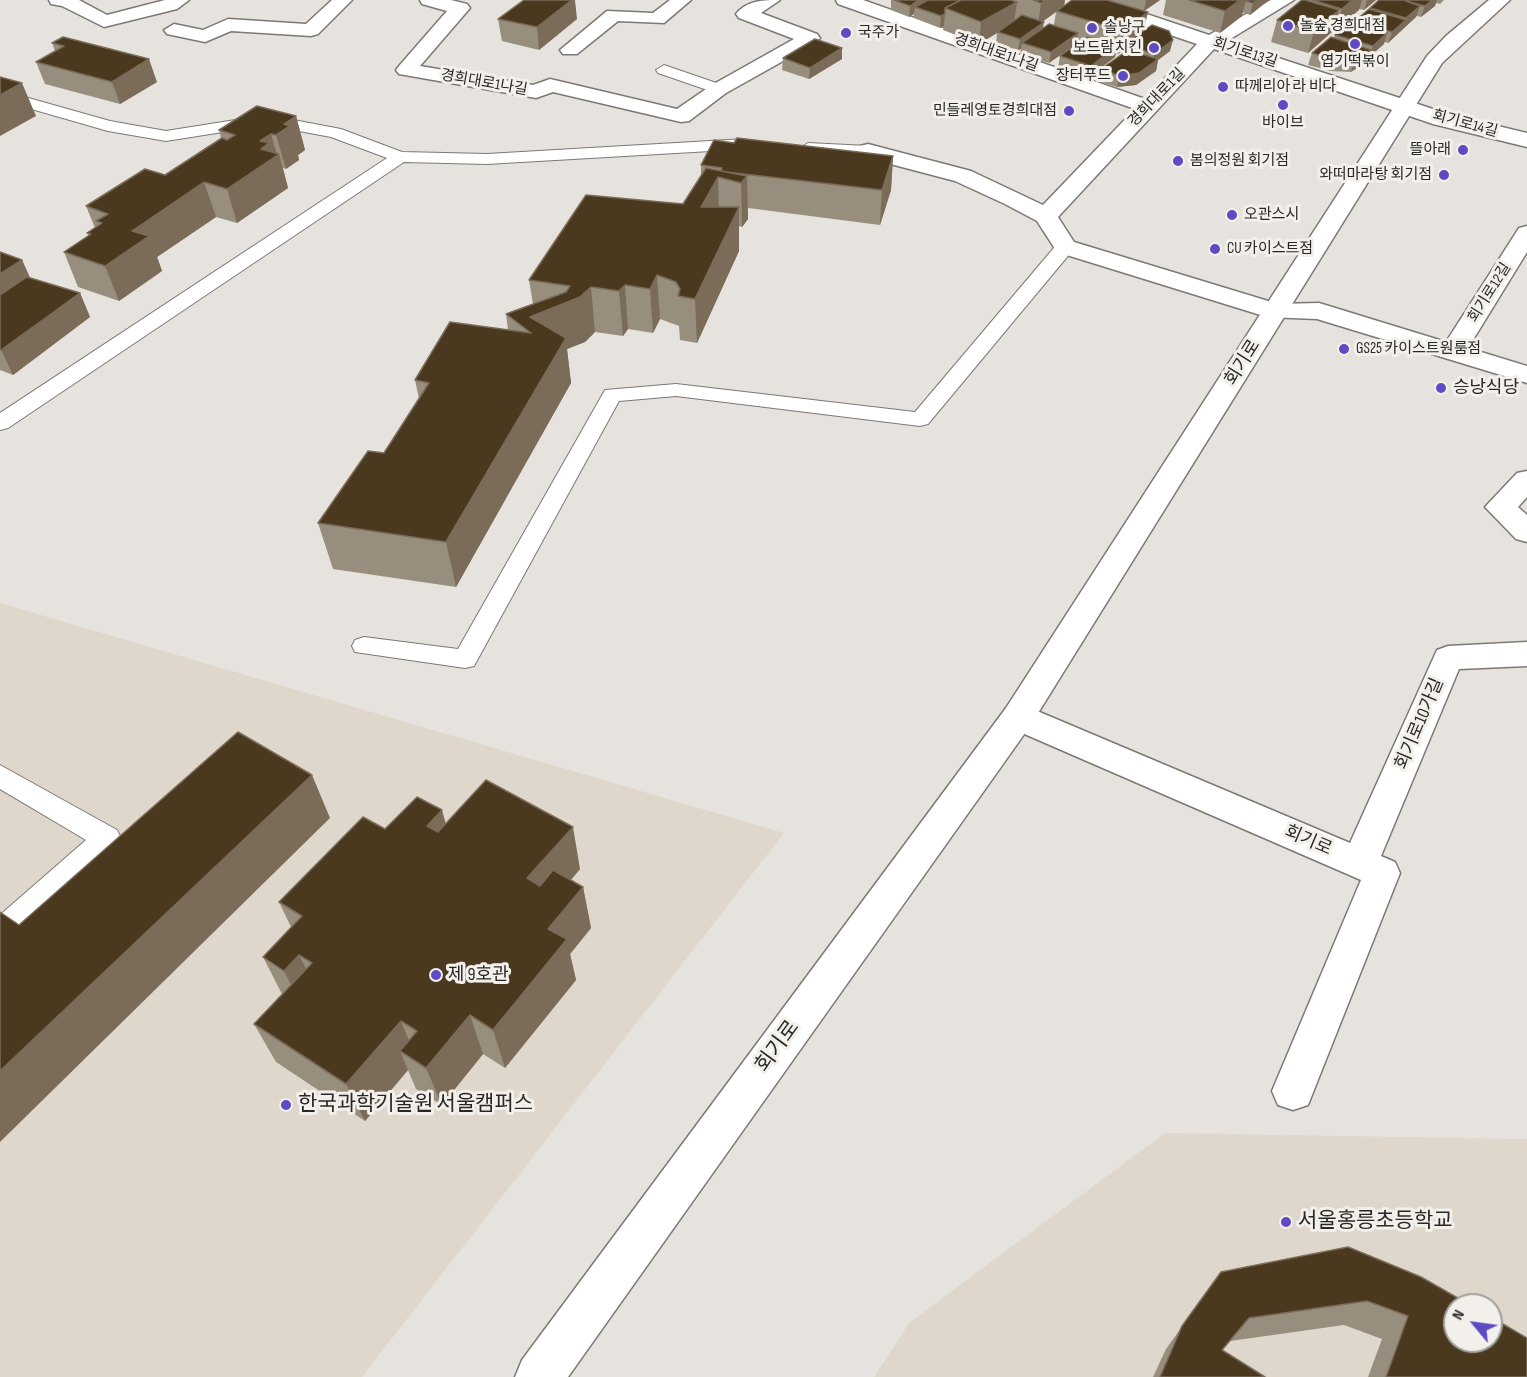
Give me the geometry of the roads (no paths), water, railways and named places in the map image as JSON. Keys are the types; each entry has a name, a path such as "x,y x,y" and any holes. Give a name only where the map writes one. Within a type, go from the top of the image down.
{"street":[{"path":"58,0 67,1 104,21 170,5 180,0"},
{"path":"174,30 205,36 228,25 311,30 343,0"},
{"path":"570,51 614,15 657,20 682,0"},
{"name":"경희대로1나길","path":"441,1 460,8 406,70 536,92 550,85 681,116 719,89 810,38 746,14 771,0"},
{"name":"경희대로1나길","path":"845,0 1148,107"},
{"name":"회기로13길","path":"1086,0 1404,105"},
{"name":"경희대로1길","path":"1046,216 1210,42 1285,0"},
{"name":"회기로","path":"539,1377 1018,717 1434,60 1453,40 1501,0"},
{"name":"회기로14길","path":"1404,105 1441,119 1527,140"},
{"path":"868,151 963,176 1046,216 1065,247 1276,312 1319,311 1527,375"},
{"name":"회기로12길","path":"1453,352 1527,233"},
{"path":"1527,480 1500,507 1527,532"},
{"name":"회기로10가길","path":"1360,862 1448,658 1527,654"},
{"name":"회기로","path":"1018,717 1382,873 1293,1091"}],"lane":[{"path":"664,70 719,89"},
{"path":"0,95 108,126 166,136 267,120 335,133 400,157 487,159 728,143 763,145"},
{"path":"238,140 267,120"},
{"path":"786,147 868,151"},
{"path":"3,419 400,157"},
{"path":"364,646 465,659 612,395 676,390 920,419 1065,247"},
{"path":"0,776 106,838 0,933"}],"place":[{"name":"놀숲 경희대점","path":"1288,26"},
{"name":"솔낭구","path":"1092,28"},
{"name":"국주가","path":"846,33"},
{"name":"엽기떡볶이","path":"1355,44"},
{"name":"보드람치킨","path":"1154,48"},
{"name":"장터푸드","path":"1123,76"},
{"name":"따께리아 라 비다","path":"1223,87"},
{"name":"바이브","path":"1283,105"},
{"name":"민들레영토경희대점","path":"1069,111"},
{"name":"뜰아래","path":"1463,150"},
{"name":"봄의정원 회기점","path":"1178,161"},
{"name":"와떠마라탕 회기점","path":"1444,175"},
{"name":"오관스시","path":"1232,215"},
{"name":"CU 카이스트점","path":"1215,249"},
{"name":"GS25 카이스트원룸점","path":"1344,349"},
{"name":"승낭식당","path":"1441,388"},
{"name":"제 9호관","path":"436,975"},
{"name":"한국과학기술원 서울캠퍼스","path":"286,1105"},
{"name":"서울홍릉초등학교","path":"1286,1222"}]}
